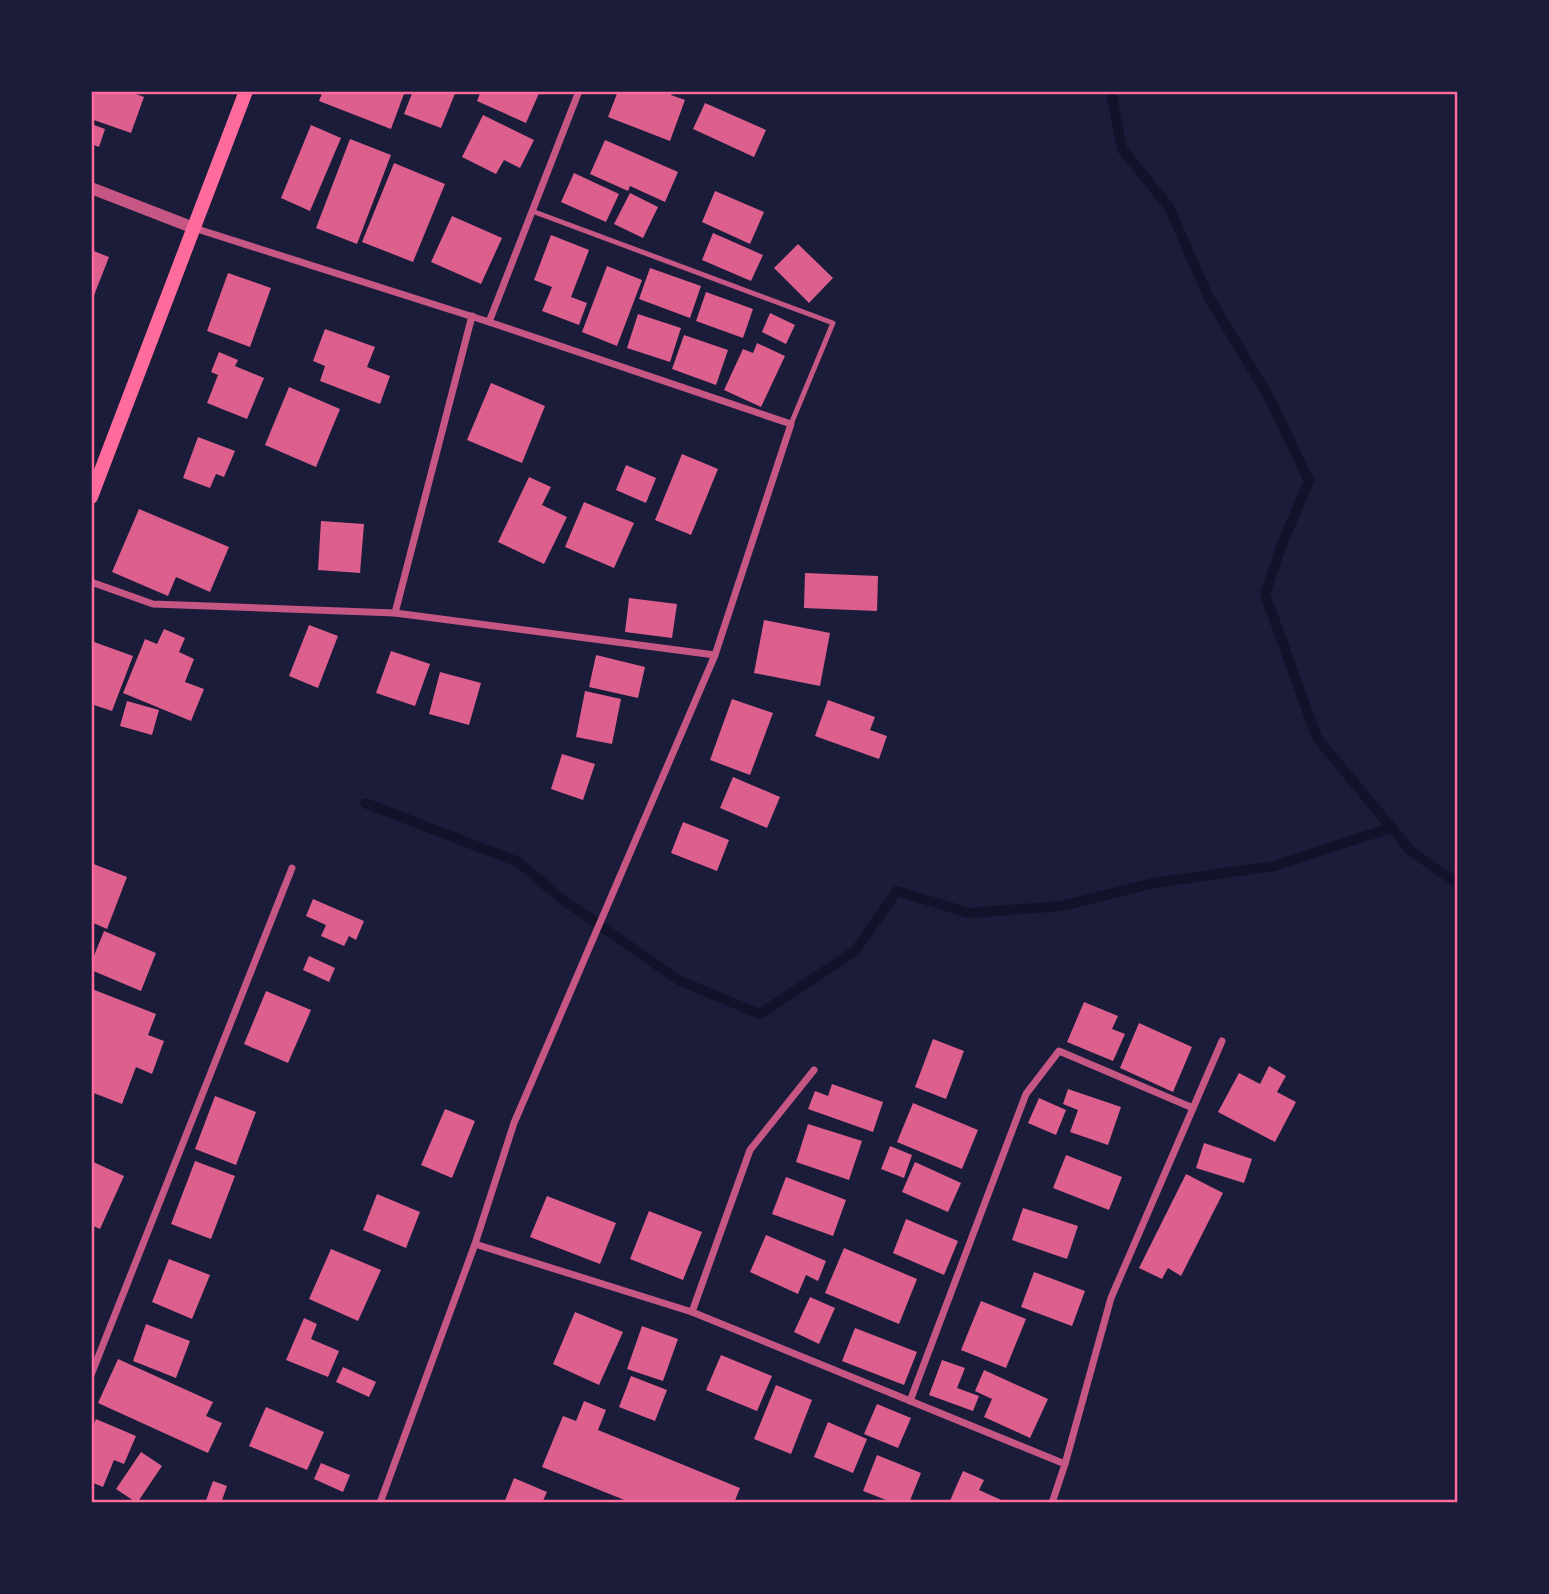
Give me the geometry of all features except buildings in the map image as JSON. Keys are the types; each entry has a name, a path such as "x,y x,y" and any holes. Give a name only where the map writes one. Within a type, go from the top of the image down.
{"main road":[{"path":"91,497 246,91"}],"street":[{"path":"489,322 579,91"},
{"path":"91,188 194,228 472,316 790,424 715,656 514,1123 475,1244 380,1503"},
{"path":"395,613 472,316"},
{"path":"91,582 153,604 395,613 715,656"},
{"path":"91,1375 292,868"},
{"path":"1052,1503 1111,1298 1222,1041"},
{"path":"910,1401 1026,1094 1059,1051 1192,1108"},
{"path":"692,1312 750,1150 814,1070"},
{"path":"475,1244 692,1312 1065,1464"}],"lane":[{"path":"532,211 833,323 790,424"}],"waterway":[{"path":"1111,91 1122,149 1169,207 1208,296 1269,397 1309,481 1282,544 1265,594 1317,738 1411,851 1458,884"},
{"path":"365,803 518,862 563,900 680,981 760,1014 855,951 897,891 969,913 1062,906 1154,883 1274,866 1391,828"}]}
